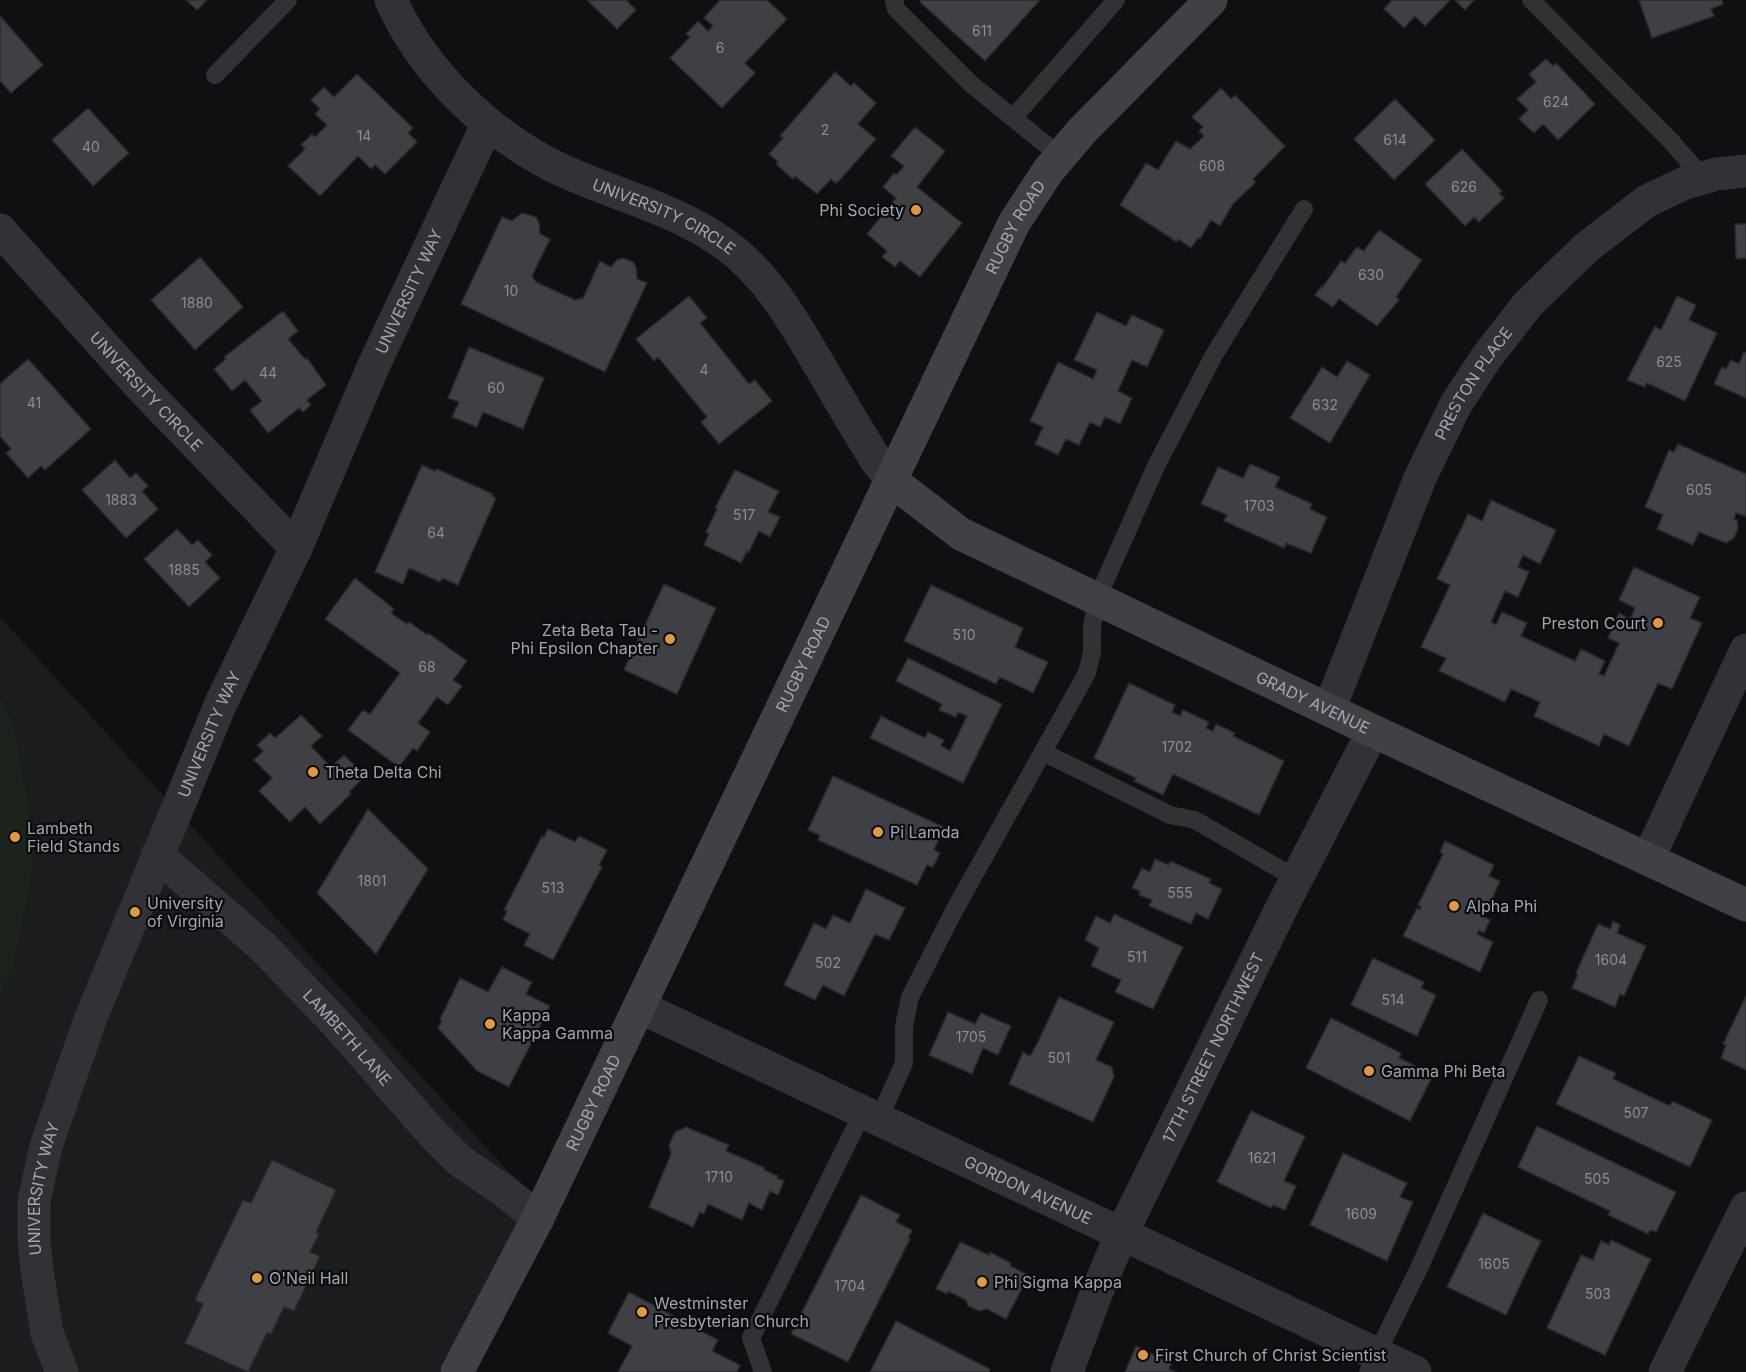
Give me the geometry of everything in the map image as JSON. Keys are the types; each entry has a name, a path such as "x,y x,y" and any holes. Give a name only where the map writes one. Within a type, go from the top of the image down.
{"main road":[{"name":"RUGBY ROAD","path":"457,1372 538,1218 1014,223 1048,171 1081,132 1211,0"},
{"name":"GRADY AVENUE","path":"892,481 961,534 1373,731 1746,905"}],"street":[{"name":"UNIVERSITY CIRCLE","path":"391,0 423,55 458,96 516,144 554,166 689,222 727,246 760,276 788,312 876,460 892,481"},
{"name":"UNIVERSITY WAY","path":"62,1372 47,1332 34,1240 34,1201 46,1146 90,1020 221,703 296,548 373,367 488,123"},
{"name":"PRESTON PLACE","path":"1329,710 1420,478 1456,404 1486,358 1528,304 1587,247 1647,201 1684,183 1717,174 1746,171"},
{"name":"UNIVERSITY CIRCLE","path":"0,230 139,385 296,548"},
{"path":"1648,859 1736,695 1746,650"},
{"name":"17TH STREET NORTHWEST","path":"1067,1372 1095,1294 1121,1235 1373,731"},
{"name":"LAMBETH LANE","path":"157,855 262,946 335,1022 432,1133 460,1161 503,1190 538,1218"},
{"name":"GORDON AVENUE","path":"640,1007 1121,1235 1372,1363 1415,1372"},
{"path":"1665,1372 1746,1208"}],"lane":[{"path":"215,75 288,0"},
{"path":"894,0 896,9 971,84 1060,156"},
{"path":"1013,118 1116,0"},
{"path":"1531,0 1670,140 1703,178"},
{"path":"763,1372 751,1338 871,1116 904,1063 904,1026 910,997 955,909 1087,673 1092,652 1092,627 1097,599 1157,464 1214,355 1304,209"},
{"path":"1043,752 1170,815 1195,820 1297,879"},
{"path":"1372,1363 1420,1266 1539,1000"}],"shaded area":[{"name":"University of Virginia","path":"0,617 541,1207 454,1372 0,1372"},
{"name":"Lambeth Field Stands","path":"0,699 14,727 28,805 33,868 13,965 0,994"}],"building":[{"path":"186,0 207,0 197,10"},
{"path":"587,0 626,0 636,10 617,29"},
{"path":"720,0 767,0 787,19 745,63 755,73 722,108 670,58 690,37 686,34 698,21 708,31 713,26 704,18"},
{"path":"921,0 1040,0 985,61 920,2"},
{"path":"1392,0 1450,0 1425,26 1415,16 1404,28 1384,9"},
{"path":"1455,0 1474,0 1465,10"},
{"path":"1639,0 1722,0 1723,4 1711,9 1714,16 1652,38"},
{"path":"0,16 43,65 11,93 0,81"},
{"path":"1546,59 1553,66 1556,63 1595,104 1558,140 1543,124 1534,133 1519,119 1528,110 1517,99 1536,82 1529,74"},
{"path":"835,72 851,86 854,83 876,103 858,124 876,139 839,181 835,183 831,179 817,194 795,176 793,179 776,164 778,162 769,154 783,138 780,136"},
{"path":"357,74 413,128 408,133 417,142 385,174 375,165 371,169 358,156 320,196 288,166 305,149 301,145 312,134 315,137 327,125 315,114 320,109 311,100 324,87 334,97"},
{"path":"1221,88 1231,99 1235,95 1285,146 1253,179 1256,182 1233,204 1220,226 1211,220 1200,239 1198,238 1191,248 1178,239 1177,242 1120,205 1146,163 1158,170 1176,141 1190,149 1204,136 1199,131 1203,127 1192,117"},
{"path":"1395,99 1435,140 1394,180 1354,139"},
{"path":"88,108 129,153 93,186 52,140"},
{"name":"Phi Society","path":"915,127 945,151 917,187 962,223 920,277 900,261 895,267 882,257 887,251 867,234 896,198 883,187 894,173 896,175 904,166 891,156"},
{"path":"1462,149 1502,191 1499,193 1504,198 1479,222 1474,217 1465,226 1425,184"},
{"path":"522,213 536,217 540,234 550,239 532,276 536,282 575,300 583,298 600,261 611,267 617,260 623,258 633,262 637,279 647,283 605,372 461,304 502,217 512,221"},
{"path":"1735,224 1746,224 1746,258 1736,259"},
{"path":"1379,230 1422,260 1396,297 1399,300 1377,326 1339,299 1333,307 1315,295 1341,261 1345,263 1357,247 1364,251"},
{"path":"200,257 243,307 195,350 151,300"},
{"path":"689,296 707,318 700,323 749,384 755,380 772,401 719,444 701,422 707,417 658,357 654,361 636,339"},
{"path":"1677,296 1696,305 1689,320 1717,333 1685,401 1647,383 1645,387 1627,380 1655,326 1661,330"},
{"path":"283,311 298,331 288,339 305,359 307,358 326,385 307,400 311,405 303,412 299,408 268,433 250,410 262,401 245,380 232,391 214,369 226,359 224,357"},
{"path":"1097,312 1126,326 1132,315 1164,330 1147,367 1132,360 1118,391 1132,398 1120,424 1105,417 1100,427 1090,422 1079,445 1066,439 1058,455 1035,444 1043,427 1030,421 1058,362 1093,379 1097,370 1074,360"},
{"path":"469,347 544,378 523,429 483,412 477,427 452,417 459,402 448,398"},
{"path":"1744,352 1746,353 1746,398 1714,384 1722,367 1726,369 1731,360 1739,364"},
{"path":"28,359 91,429 45,470 41,466 28,478 6,453 11,449 0,436 0,384"},
{"path":"1347,361 1370,375 1330,443 1290,418 1322,367 1337,377"},
{"path":"1678,444 1746,474 1746,513 1745,516 1736,513 1734,519 1737,520 1738,528 1734,538 1726,543 1699,532 1693,545 1657,529 1663,515 1645,507 1669,450 1674,452"},
{"path":"115,460 130,478 136,473 148,486 142,491 158,509 126,538 82,490"},
{"path":"1250,464 1280,477 1275,487 1312,504 1310,509 1327,517 1311,553 1286,543 1284,548 1224,521 1227,515 1201,504 1218,467 1243,478"},
{"path":"422,465 435,471 437,469 493,494 492,496 496,498 458,585 442,578 440,582 409,568 403,584 375,572"},
{"path":"735,470 779,491 768,512 780,517 770,537 759,531 741,563 704,545 709,534 706,532 717,509 715,508"},
{"name":"Preston Court","path":"1491,500 1556,530 1540,564 1523,555 1518,567 1529,572 1518,597 1505,591 1491,622 1496,625 1502,612 1527,623 1521,636 1575,661 1581,649 1605,661 1599,674 1604,676 1619,643 1608,638 1619,613 1630,619 1635,608 1619,600 1634,567 1700,597 1690,618 1702,623 1672,689 1658,683 1629,746 1604,734 1599,746 1534,716 1540,702 1511,689 1505,702 1439,671 1446,658 1421,647 1450,585 1437,579 1468,514 1482,521"},
{"path":"177,529 192,545 198,540 212,555 205,562 220,578 189,607 144,559"},
{"path":"355,578 394,609 391,613 427,635 428,633 467,661 453,680 462,686 448,705 437,697 418,723 430,732 417,751 413,748 399,767 348,730 363,710 370,714 400,673 325,619"},
{"name":"Zeta Beta Tau - Phi Epsilon Chapter","path":"664,584 716,608 677,694 624,670"},
{"path":"931,585 1023,628 1015,647 1048,662 1033,693 1000,677 996,684 904,641"},
{"path":"908,658 1002,704 963,783 870,738 881,716 925,738 928,732 944,740 941,746 950,751 967,716 958,712 956,717 939,710 942,704 896,681"},
{"path":"1129,683 1175,705 1172,712 1180,716 1183,710 1209,722 1206,728 1213,731 1216,724 1235,733 1233,736 1284,761 1259,815 1173,774 1163,795 1134,781 1136,778 1094,758"},
{"name":"Theta Delta Chi","path":"301,715 322,736 311,746 331,767 344,755 365,776 349,792 351,794 320,824 305,807 290,822 259,791 272,778 254,760 263,751 257,745 270,733 275,738"},
{"name":"Pi Lamda","path":"833,776 944,827 934,850 940,853 933,867 927,865 917,885 818,840 820,835 808,830"},
{"path":"368,809 428,869 376,954 317,893"},
{"path":"548,829 575,842 579,836 607,850 599,865 602,867 553,960 524,945 530,934 503,920 507,911 504,910 542,836 544,837"},
{"name":"Alpha Phi","path":"1445,841 1494,865 1489,876 1500,881 1484,917 1490,920 1484,933 1479,930 1477,934 1493,942 1480,972 1403,936 1417,908 1420,910 1421,906 1418,905 1443,854 1440,852"},
{"path":"1155,859 1169,865 1170,861 1211,879 1209,883 1222,889 1208,919 1196,913 1191,924 1149,906 1152,900 1139,895 1140,891 1132,888 1142,868 1150,872"},
{"path":"866,889 905,908 889,940 875,934 844,996 823,985 815,1000 784,985 814,923 826,929 833,915 850,923"},
{"path":"1114,914 1183,947 1153,1009 1115,992 1121,980 1091,966 1099,948 1085,940 1096,916 1110,923"},
{"path":"1613,921 1620,925 1617,933 1646,946 1624,996 1620,994 1615,1007 1572,988 1578,974 1576,973 1598,924 1610,929"},
{"path":"1373,958 1424,982 1421,988 1436,995 1417,1036 1351,1005"},
{"name":"Kappa Kappa Gamma","path":"502,967 532,982 526,994 550,1006 509,1087 477,1071 438,1028 460,978 488,992"},
{"path":"1746,996 1746,1070 1721,1058 1726,1045 1723,1044"},
{"path":"1059,997 1114,1022 1096,1060 1112,1067 1114,1077 1093,1122 1009,1084 1023,1052 1030,1056"},
{"path":"948,1012 975,1024 981,1013 1011,1026 998,1055 983,1048 972,1074 929,1055"},
{"name":"Gamma Phi Beta","path":"1331,1018 1401,1053 1399,1058 1433,1075 1410,1121 1306,1068"},
{"path":"1579,1056 1616,1073 1613,1079 1670,1106 1672,1101 1712,1120 1690,1167 1556,1104"},
{"path":"1251,1111 1305,1136 1284,1181 1296,1186 1285,1210 1273,1205 1271,1208 1217,1182"},
{"path":"1537,1126 1676,1192 1656,1232 1650,1230 1648,1234 1608,1215 1610,1211 1518,1167"},
{"path":"686,1127 729,1145 726,1151 778,1176 777,1178 784,1181 778,1195 770,1191 762,1210 749,1203 742,1220 708,1204 704,1214 700,1212 693,1227 649,1207 671,1154 669,1145 675,1132"},
{"path":"1343,1153 1407,1183 1400,1197 1413,1202 1387,1261 1310,1225"},
{"name":"O'Neil Hall","path":"272,1160 336,1190 316,1232 319,1234 310,1252 320,1256 294,1311 284,1307 271,1334 267,1333 248,1372 185,1343 203,1304 195,1300 243,1200 251,1203"},
{"path":"861,1195 900,1215 896,1222 912,1230 908,1238 910,1239 848,1362 791,1334"},
{"path":"1483,1213 1541,1241 1506,1315 1447,1287"},
{"path":"1611,1240 1651,1259 1605,1355 1547,1328 1581,1255 1593,1260 1601,1241 1609,1245"},
{"name":"Phi Sigma Kappa","path":"960,1242 989,1255 990,1252 1011,1263 1010,1266 1029,1275 1006,1319 987,1309 980,1311 968,1306 966,1300 948,1291 947,1294 936,1289"},
{"name":"Westminster Presbyterian Church","path":"629,1292 718,1340 712,1351 740,1365 737,1372 618,1372 632,1346 608,1333"},
{"path":"896,1321 990,1369 989,1372 870,1372"},
{"name":"First Church of Christ Scientist","path":"1136,1346 1171,1364 1169,1369 1176,1372 1125,1372"}],"place":[{"name":"Phi Society","path":"916,210"},
{"name":"Preston Court","path":"1658,623"},
{"name":"Zeta Beta Tau - Phi Epsilon Chapter","path":"670,639"},
{"name":"Theta Delta Chi","path":"313,772"},
{"name":"Pi Lamda","path":"878,832"},
{"name":"Lambeth Field Stands","path":"15,837"},
{"name":"Alpha Phi","path":"1454,906"},
{"name":"University of Virginia","path":"135,912"},
{"name":"Kappa Kappa Gamma","path":"490,1024"},
{"name":"Gamma Phi Beta","path":"1369,1071"},
{"name":"O'Neil Hall","path":"257,1278"},
{"name":"Phi Sigma Kappa","path":"982,1282"},
{"name":"Westminster Presbyterian Church","path":"642,1312"},
{"name":"First Church of Christ Scientist","path":"1143,1355"}]}
